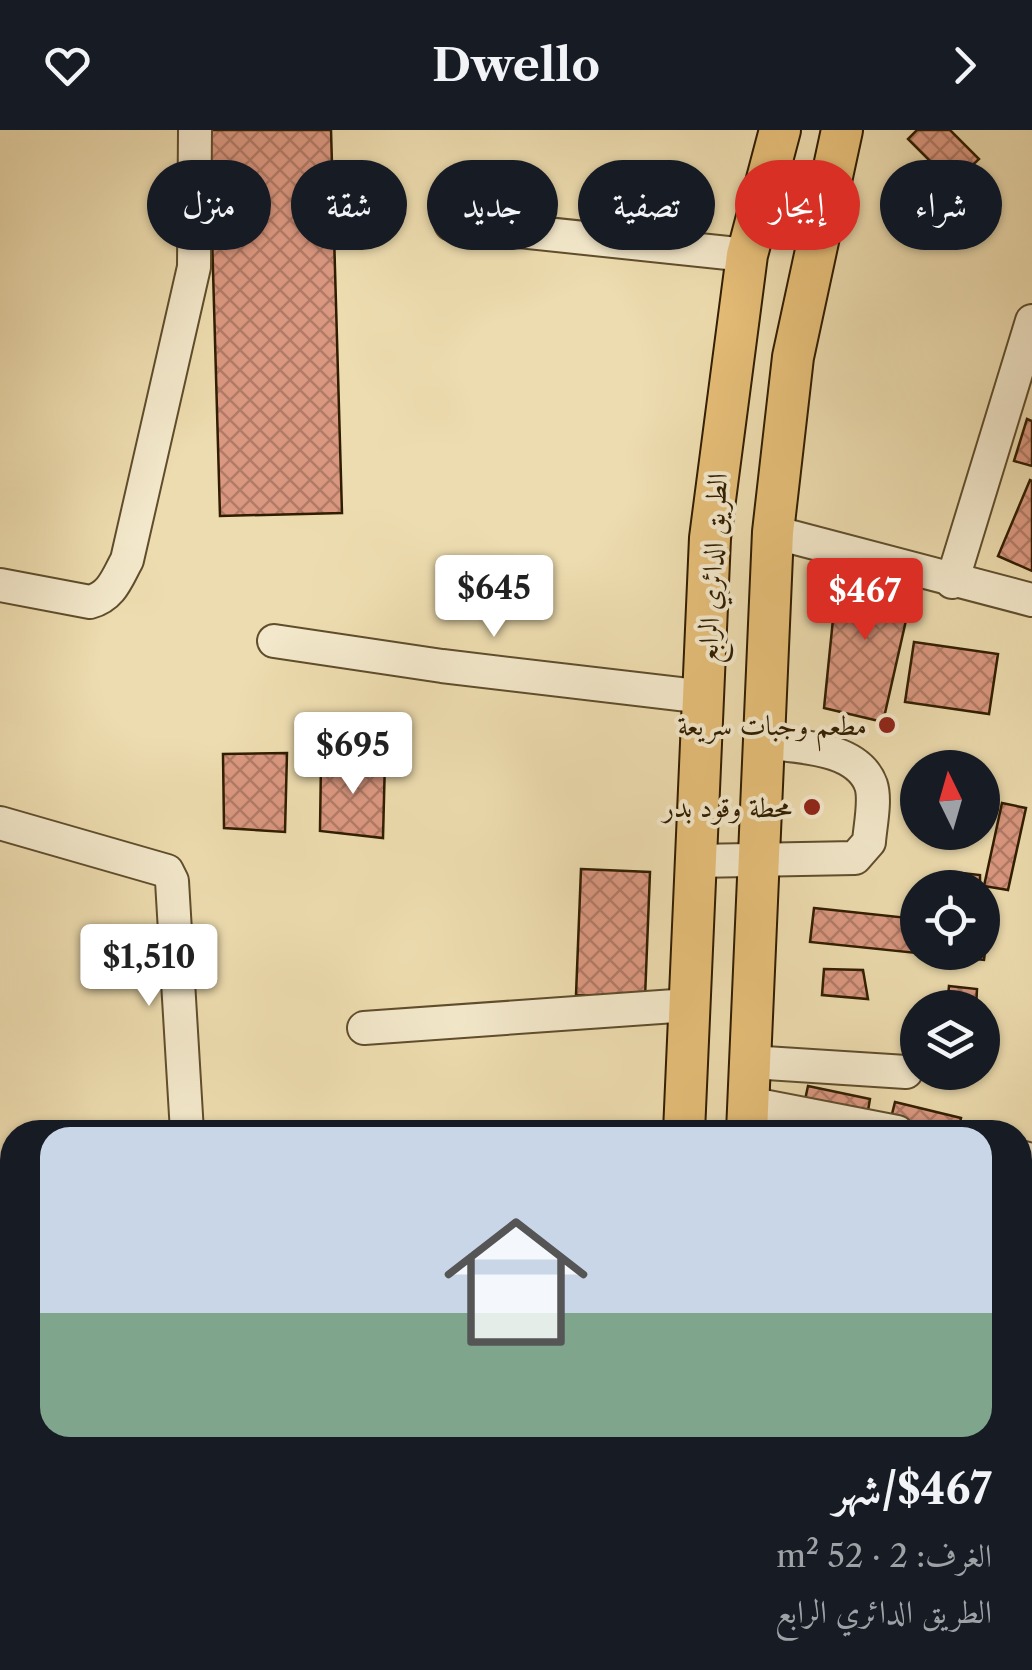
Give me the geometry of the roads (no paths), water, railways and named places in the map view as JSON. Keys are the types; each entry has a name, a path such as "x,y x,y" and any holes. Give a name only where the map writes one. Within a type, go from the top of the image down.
{"main road":[{"name":"الطريق الدائري الرابع","path":"684,1120 712,518 747,255 780,130"},
{"path":"747,1118 773,532 793,357 842,130"}],"street":[{"path":"0,584 90,602 102,598 113,587 127,560 194,267 195,130"},
{"path":"558,235 747,255"},
{"path":"952,582 1032,320"},
{"path":"773,532 1032,600"},
{"path":"274,641 442,666 705,697"},
{"path":"694,861 854,858 869,842 872,786 854,764 824,751 762,742"},
{"path":"0,823 167,871 172,882 187,1120"},
{"path":"364,1028 689,1005"},
{"path":"750,1062 900,1072"}],"place":[{"name":"مطعم وجبات سريعة","path":"887,725"},
{"name":"محطة وقود بدر","path":"812,807"}]}
